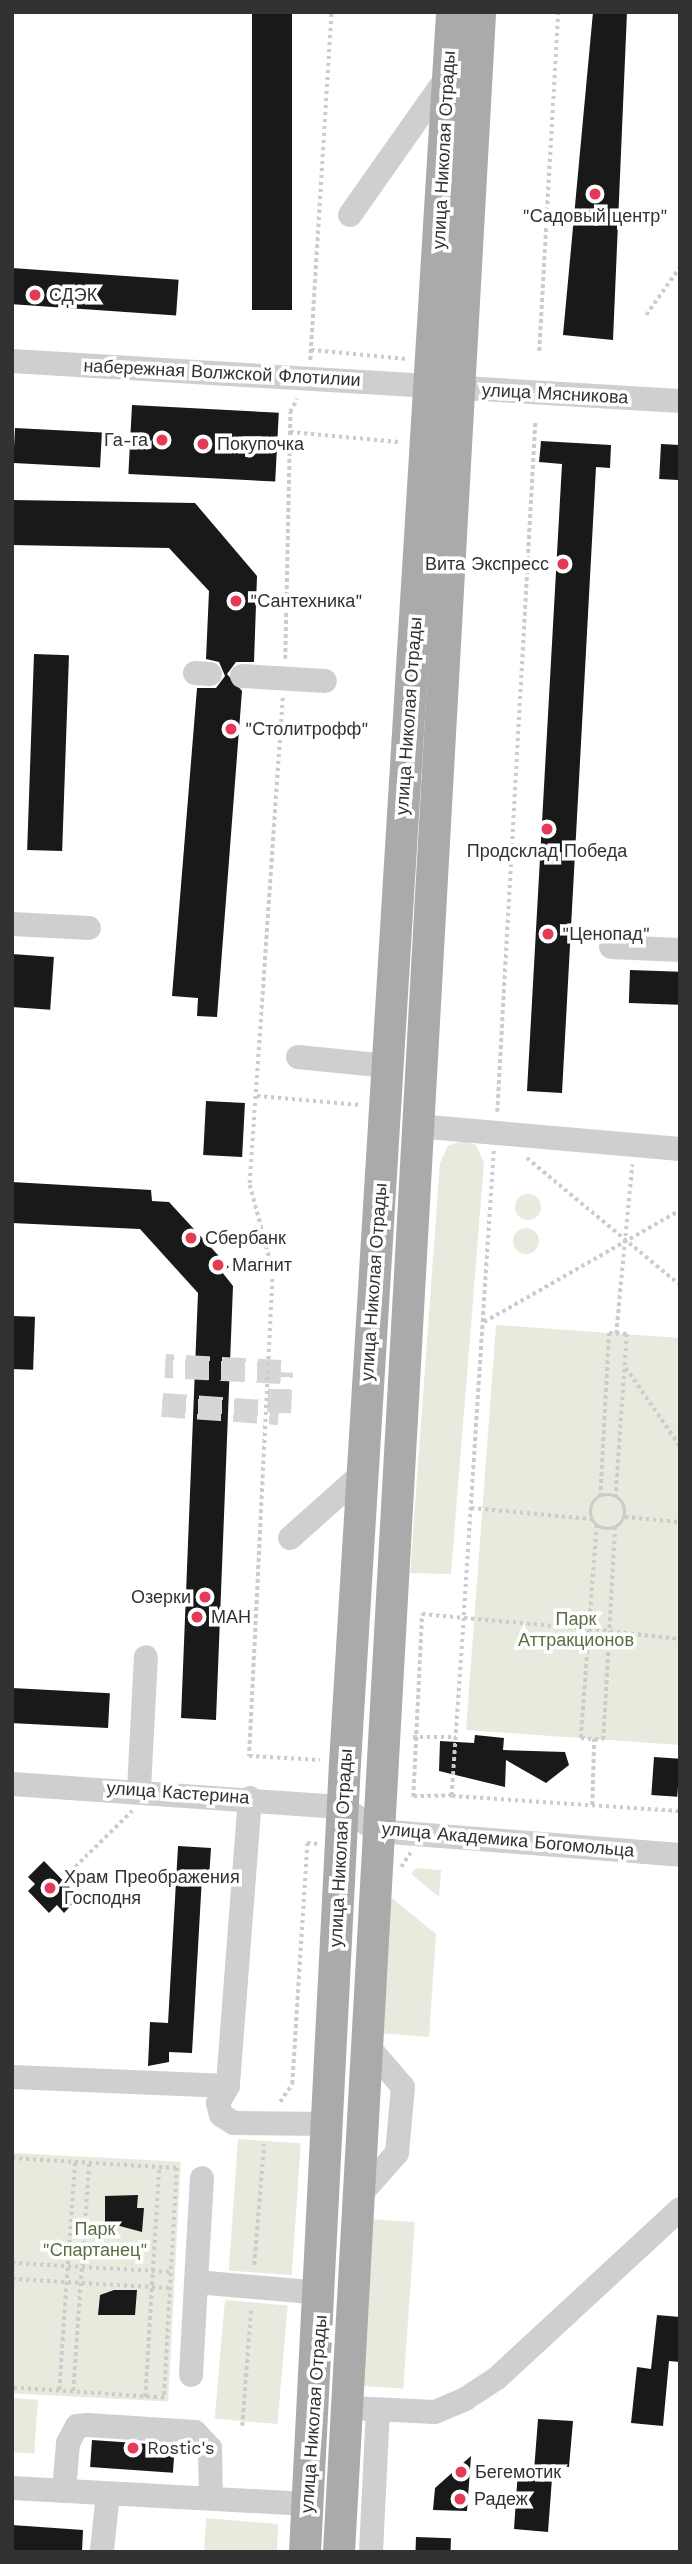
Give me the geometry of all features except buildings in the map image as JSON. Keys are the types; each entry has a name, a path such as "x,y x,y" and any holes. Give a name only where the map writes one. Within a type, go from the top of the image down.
{"main road":[{"name":"улица Николая Отрады","path":"339,2552 364,2409 359,2196 417,1126 445,388 452,12"},
{"name":"улица Николая Отрады","path":"305,2552 322,2293 343,1807 387,1066 480,12"}],"street":[{"path":"350,215 449,74"},
{"name":"набережная Волжской Флотилии","path":"12,361 445,388"},
{"name":"улица Мясникова","path":"445,388 680,401"},
{"path":"242,676 325,681"},
{"path":"12,924 89,928"},
{"path":"611,947 680,950"},
{"path":"298,1057 387,1066"},
{"path":"417,1126 680,1149"},
{"path":"290,1538 363,1473"},
{"path":"139,1789 146,1657"},
{"name":"улица Кастерина","path":"12,1784 139,1789 343,1807"},
{"path":"250,1798 228,2086 218,2103 230,2121 330,2124"},
{"name":"улица Академика Богомольца","path":"343,1807 377,1831 680,1855"},
{"path":"12,2077 228,2086"},
{"path":"191,2375 202,2178"},
{"path":"371,2552 364,2409 435,2412 475,2392 680,2210"},
{"path":"195,2282 322,2293"},
{"path":"64,2491 68,2443 77,2426 88,2425 195,2432 210,2448 211,2498"},
{"path":"12,2488 308,2504"},
{"path":"102,2550 108,2494"}],"path":[{"path":"323,1760 249,1756 273,1272 250,1185 284,679 290,412 309,378 331,12"},
{"path":"539,351 558,12"},
{"path":"646,315 680,267"},
{"path":"311,350 411,359"},
{"path":"452,1796 496,1132 535,423"},
{"path":"290,432 400,442"},
{"path":"256,1096 366,1105"},
{"path":"496,1132 680,1285"},
{"path":"616,1334 633,1144"},
{"path":"483,1322 680,1210"},
{"path":"592,1518 600,1497 608,1333 627,1334 616,1497 625,1517"},
{"path":"625,1366 680,1446"},
{"path":"600,1497 616,1497"},
{"path":"471,1507 592,1518 597,1525 581,1738 603,1740 615,1528 625,1517"},
{"path":"625,1517 680,1522"},
{"path":"597,1525 615,1528"},
{"path":"680,1639 422,1614 412,1737 413,1797 452,1796 680,1811"},
{"path":"412,1737 456,1737"},
{"path":"592,1805 594,1739"},
{"path":"75,1867 131,1814 139,1789"},
{"path":"399,1871 412,1850"},
{"path":"12,2158 177,2168 164,2398 12,2388"},
{"path":"59,2391 75,2162"},
{"path":"73,2392 89,2163"},
{"path":"145,2397 159,2167"},
{"path":"12,2263 171,2272"},
{"path":"12,2279 170,2288"}],"green space":[{"path":"463,1140 476,1145 484,1163 451,1574 410,1573 440,1163 448,1146"},
{"path":"528,1194 537,1198 541,1207 537,1216 528,1220 519,1216 515,1207 519,1198"},
{"path":"526,1228 536,1231 539,1241 536,1251 526,1254 516,1251 513,1241 516,1231"},
{"name":"Парк Аттракционов","path":"496,1325 680,1338 680,1745 466,1730"},
{"path":"416,1868 441,1870 439,1897 411,1874"},
{"path":"386,1893 436,1934 429,2037 378,2033"},
{"path":"238,2139 301,2143 292,2275 229,2271"},
{"name":"Парк \"Спартанец\"","path":"12,2153 181,2162 168,2402 12,2393"},
{"path":"370,2219 415,2222 403,2389 358,2386"},
{"path":"225,2300 288,2305 277,2424 215,2419"},
{"path":"12,2398 38,2400 34,2454 12,2452"},
{"path":"206,2518 278,2524 277,2552 204,2552"}],"tunnel":[{"path":"162,1405 279,1413 281,1372 165,1366"}],"place":[{"name":"\"Садовый центр\"","path":"595,194"},
{"name":"СДЭК","path":"35,295"},
{"name":"Га-га","path":"162,440"},
{"name":"Покупочка","path":"203,444"},
{"name":"Вита Экспресс","path":"563,564"},
{"name":"\"Сантехника\"","path":"236,601"},
{"name":"\"Столитрофф\"","path":"231,729"},
{"name":"Продсклад Победа","path":"547,829"},
{"name":"\"Ценопад\"","path":"548,934"},
{"name":"Сбербанк","path":"191,1238"},
{"name":"Магнит","path":"218,1265"},
{"name":"Озерки","path":"205,1597"},
{"name":"МАН","path":"197,1617"},
{"name":"Храм Преображения Господня","path":"50,1888"},
{"name":"Rostic's","path":"133,2448"},
{"name":"Бегемотик","path":"461,2472"},
{"name":"Радеж","path":"460,2499"}]}
